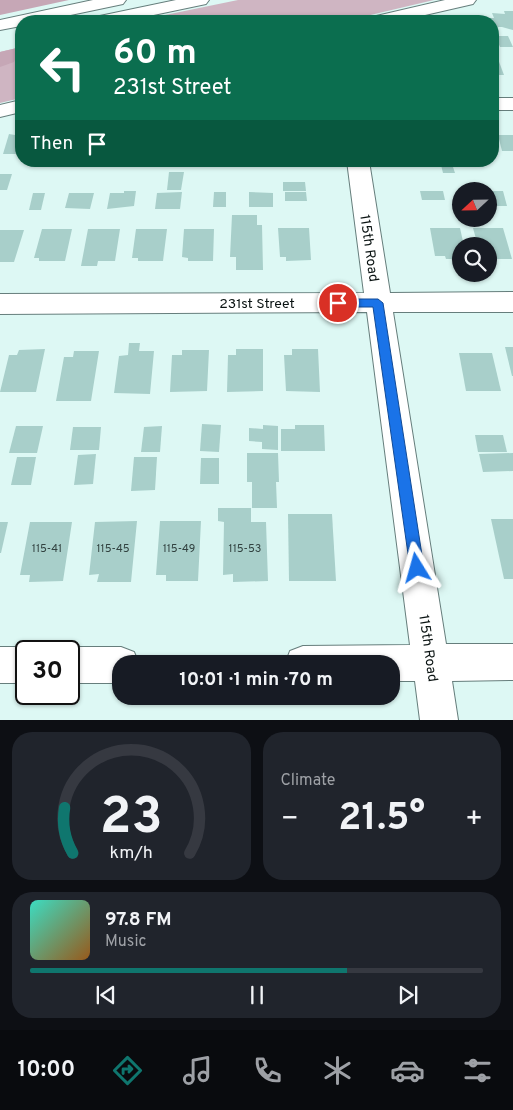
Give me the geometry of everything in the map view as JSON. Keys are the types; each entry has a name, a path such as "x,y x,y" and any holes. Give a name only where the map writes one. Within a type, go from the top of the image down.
{"main road":[{"path":"47,15 117,0"},
{"path":"129,15 200,0"},
{"path":"403,15 467,0"},
{"path":"0,25 15,22"},
{"path":"499,104 513,104"},
{"path":"0,111 15,107"},
{"name":"115th Road","path":"359,167 439,720"},
{"name":"231st Street","path":"0,304 513,302"},
{"path":"400,663 513,662"},
{"path":"0,666 15,665"},
{"path":"80,665 112,665"}],"shaded area":[{"path":"0,0 69,0 0,15"},
{"path":"238,0 434,0 370,15 165,15"},
{"path":"15,48 15,99 0,103 0,52"},
{"path":"15,48 14,62 0,67 0,52"}],"building":[{"path":"504,11 513,11 513,30 499,27 499,15 493,15 492,13 505,14"},
{"path":"499,36 508,36 513,47 500,47"},
{"path":"499,62 504,75 499,75"},
{"path":"9,134 15,135 15,154 3,154"},
{"path":"499,135 513,135 513,151 502,151"},
{"path":"442,167 453,167 455,173 443,173"},
{"path":"169,172 184,172 181,190 167,190"},
{"path":"0,174 12,174 7,190 0,190"},
{"path":"283,182 305,182 306,191 283,191"},
{"path":"124,191 136,191 134,206 107,209 110,193 124,193"},
{"path":"420,191 443,191 445,200 422,200"},
{"path":"498,191 503,191 507,206 498,206"},
{"path":"182,192 180,209 155,209 157,193"},
{"path":"214,192 226,192 226,207 213,207"},
{"path":"249,192 273,193 273,207 249,207"},
{"path":"285,192 306,192 307,201 285,201"},
{"path":"33,193 45,193 41,210 29,210"},
{"path":"69,193 94,193 90,209 65,208"},
{"path":"232,215 257,215 257,225 262,225 263,270 236,270 236,257 230,257"},
{"path":"278,228 309,228 311,260 286,261 286,257 280,257"},
{"path":"430,228 460,228 462,237 452,237 452,259 446,259 445,256 435,256"},
{"path":"473,228 503,228 512,259 497,259 497,237 476,237"},
{"path":"42,229 72,229 65,261 39,261 39,258 34,258"},
{"path":"88,229 120,229 115,261 98,261 97,266 81,266"},
{"path":"136,229 167,229 163,261 138,261 138,258 132,258"},
{"path":"184,229 214,229 213,261 188,261 188,258 182,257"},
{"path":"0,230 24,230 14,262 0,262"},
{"path":"129,343 140,343 139,351 154,351 150,394 114,393 119,356 128,355"},
{"path":"505,347 513,347 513,376 512,376"},
{"path":"45,349 36,392 0,392 9,355 17,355 19,350"},
{"path":"236,349 263,349 263,391 227,392 228,355 236,355"},
{"path":"292,349 318,349 320,392 286,391 284,355 292,355"},
{"path":"182,350 209,350 207,391 170,392 172,355 182,355"},
{"path":"74,351 99,351 91,401 56,401 64,357 73,357"},
{"path":"459,353 492,353 501,391 466,391"},
{"path":"202,424 221,425 219,452 200,451"},
{"path":"263,425 278,426 278,450 262,449 262,442 249,441 249,428 263,429"},
{"path":"295,425 324,425 325,451 281,451 281,429 295,429"},
{"path":"16,426 43,426 37,453 9,453"},
{"path":"162,426 160,452 141,452 144,427"},
{"path":"73,427 101,427 99,450 70,450"},
{"path":"475,435 503,435 507,452 478,452"},
{"path":"247,453 278,453 279,482 276,482 277,508 252,508 252,482 247,482"},
{"path":"513,453 513,471 483,472 479,454"},
{"path":"96,454 93,484 74,485 78,455"},
{"path":"17,457 36,457 31,485 11,485"},
{"path":"134,457 157,457 155,490 131,491"},
{"path":"201,458 219,458 219,484 200,484"},
{"path":"218,508 251,508 251,522 266,522 268,581 233,582 233,574 223,575 224,522 218,521"},
{"path":"288,514 332,514 336,581 289,581"},
{"path":"491,519 513,519 513,579 504,579"},
{"path":"137,521 131,582 97,582 99,574 89,575 95,522"},
{"path":"160,521 201,521 198,581 166,581 166,575 156,575"},
{"path":"0,522 8,522 1,553 0,553"},
{"path":"30,522 72,522 63,581 29,582 30,575 20,575"}],"route":[{"path":"338,303 378,303 417,568"}]}
